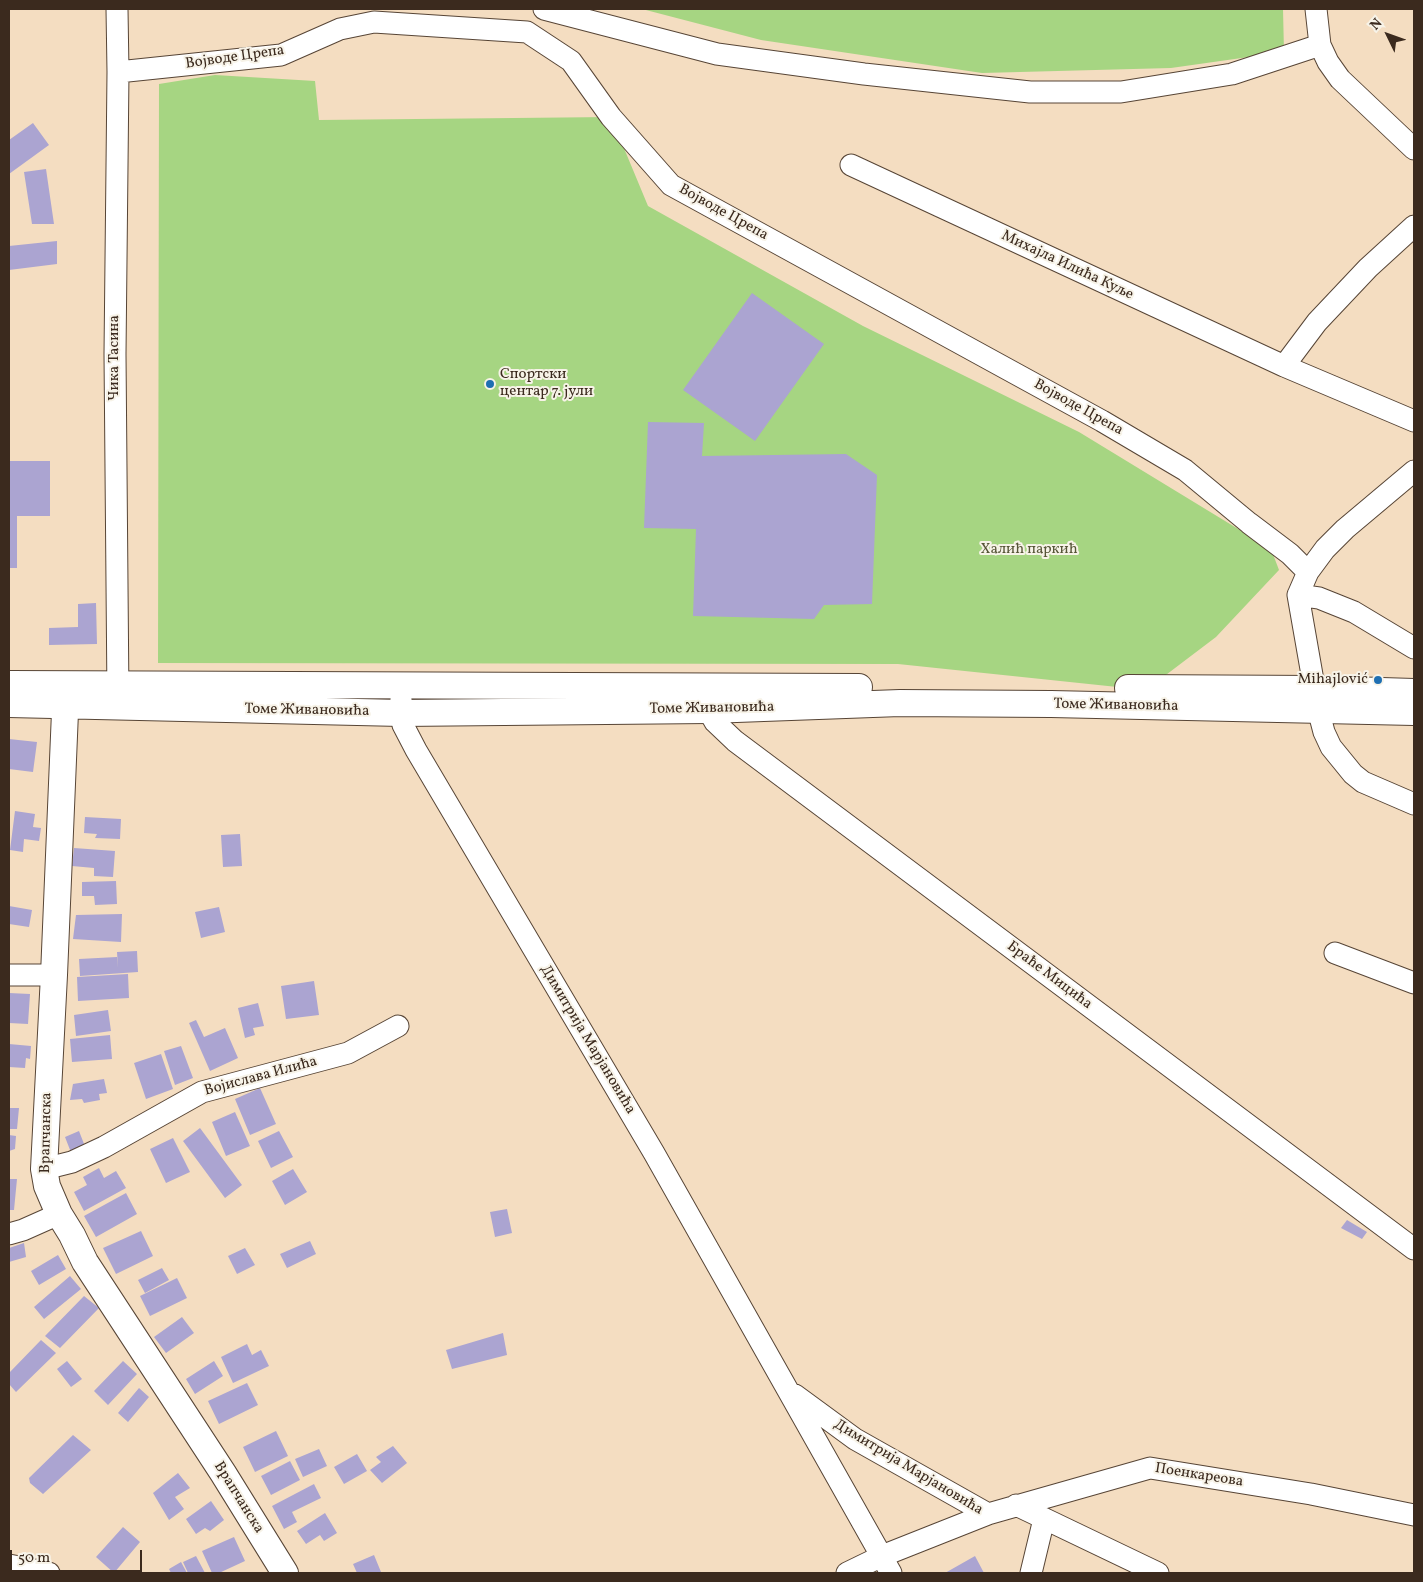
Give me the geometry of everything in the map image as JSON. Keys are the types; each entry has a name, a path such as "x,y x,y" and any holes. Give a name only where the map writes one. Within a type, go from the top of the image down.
{"main road":[{"name":"Томе Живановића","path":"9,684 66,695 118,696 401,713 708,698"},
{"name":"Томе Живановића","path":"118,696 401,686 708,698 1317,699 1414,692"},
{"name":"Томе Живановића","path":"9,704 66,695"},
{"name":"Врапчанска","path":"66,695 44,1169 47,1186 59,1214 85,1262 286,1573"},
{"name":"Томе Живановића","path":"1317,699 1414,712"}],"street":[{"name":"Чика Тасина","path":"117,9 115,345 118,696"},
{"path":"544,9 717,54 864,74 1030,92 1121,92 1232,74 1324,54"},
{"path":"1316,9 1324,54 1340,79 1414,149"},
{"name":"Војводе Црепа","path":"118,72 281,55 340,29 374,22 527,32 571,61 611,117 671,185 1102,421 1176,465 1290,554 1308,572"},
{"name":"Михајла Илића Куље","path":"851,166 1284,366 1414,420"},
{"path":"1284,366 1317,322 1368,268 1414,226"},
{"path":"1414,471 1345,529 1325,549 1308,572 1298,595 1324,732 1331,747 1353,774 1363,782 1414,804"},
{"path":"1298,595 1319,598 1354,612 1414,648"},
{"name":"Димитрија Марјановића","path":"401,686 403,725 416,750 654,1153 887,1565 988,1514"},
{"name":"Браће Мицића","path":"708,698 716,722 735,741 1414,1249"},
{"path":"1335,953 1414,983"},
{"path":"9,975 54,975"},
{"name":"Војислава Илића","path":"44,1169 72,1162 104,1147 202,1092 348,1053 398,1026"},
{"path":"9,1234 59,1214"},
{"name":"Димитрија Марјановића","path":"788,1390 855,1439 988,1514"},
{"name":"Поенкареова","path":"988,1514 1150,1468 1311,1494 1414,1515"},
{"path":"1016,1505 1158,1573"},
{"path":"1030,1573 1044,1518"},
{"path":"9,1565 49,1573"},
{"path":"847,1573 887,1565"}],"green space":[{"path":"642,9 1283,9 1284,52 1171,68 982,73 761,40"},
{"name":"Спортски центар 7. јули","path":"215,75 315,81 319,120 611,117 648,206 863,326 1079,432 1271,549 1279,570 1216,637 1146,690 898,664 158,663 159,84"}],"building":[{"path":"33,123 49,145 9,174 9,140"},
{"path":"46,169 54,224 32,224 24,172"},
{"path":"57,241 57,264 9,270 9,246"},
{"path":"752,293 824,344 755,441 683,390"},
{"path":"648,422 704,423 702,456 846,454 877,475 872,604 824,605 814,619 693,616 696,529 644,528"},
{"path":"9,461 50,461 50,516 17,516 17,568 9,568"},
{"path":"96,603 97,644 49,645 49,628 78,627 78,604"},
{"path":"9,739 37,742 33,772 9,769"},
{"path":"15,811 35,814 33,827 41,828 39,841 24,839 23,852 10,850"},
{"path":"85,817 121,819 120,839 95,838 97,834 84,833"},
{"path":"240,834 242,866 223,867 221,835"},
{"path":"74,848 115,851 113,877 94,876 94,868 72,866"},
{"path":"116,881 117,904 95,905 94,896 82,896 82,882"},
{"path":"9,906 32,910 29,927 9,924"},
{"path":"219,907 225,932 201,938 195,912"},
{"path":"122,914 121,942 73,939 76,915"},
{"path":"137,951 138,972 80,976 79,959 117,957 118,968 117,952"},
{"path":"128,974 129,998 78,1001 77,977"},
{"path":"314,981 319,1015 286,1019 281,986"},
{"path":"9,993 30,994 28,1024 9,1023"},
{"path":"258,1003 264,1026 253,1028 255,1035 245,1038 238,1008"},
{"path":"108,1010 111,1031 76,1036 74,1015"},
{"path":"196,1020 204,1037 225,1028 238,1058 210,1071 189,1023"},
{"path":"110,1035 112,1059 72,1062 70,1039"},
{"path":"9,1044 31,1046 30,1059 26,1058 25,1068 9,1067"},
{"path":"181,1046 193,1078 175,1085 164,1051"},
{"path":"161,1054 173,1089 146,1099 134,1063"},
{"path":"104,1079 107,1093 99,1094 100,1100 84,1103 82,1099 70,1100 73,1084"},
{"path":"260,1088 276,1124 250,1135 235,1099"},
{"path":"9,1108 19,1108 17,1129 9,1129"},
{"path":"235,1112 250,1146 226,1156 212,1122"},
{"path":"200,1128 242,1185 225,1198 183,1141"},
{"path":"79,1131 86,1149 72,1155 65,1137"},
{"path":"279,1131 293,1157 271,1168 258,1141"},
{"path":"9,1135 16,1136 15,1149 9,1151"},
{"path":"173,1138 190,1172 166,1183 150,1149"},
{"path":"99,1168 104,1178 116,1171 126,1188 84,1211 74,1192 87,1185 83,1177"},
{"path":"293,1169 307,1192 285,1205 272,1181"},
{"path":"9,1179 17,1179 14,1210 9,1210"},
{"path":"126,1193 137,1214 96,1237 84,1216"},
{"path":"507,1209 512,1233 495,1237 490,1212"},
{"path":"1347,1220 1367,1232 1362,1239 1341,1228"},
{"path":"141,1231 153,1256 116,1274 103,1248"},
{"path":"310,1241 316,1254 287,1268 280,1254"},
{"path":"24,1243 26,1257 9,1262 9,1248"},
{"path":"245,1248 255,1265 237,1274 228,1256"},
{"path":"58,1255 66,1269 39,1285 31,1271"},
{"path":"162,1268 169,1280 145,1293 138,1280"},
{"path":"70,1276 81,1289 44,1319 34,1307"},
{"path":"177,1278 187,1298 150,1316 140,1296"},
{"path":"84,1296 99,1308 60,1348 45,1336"},
{"path":"182,1317 194,1333 166,1353 154,1337"},
{"path":"503,1333 507,1355 452,1369 446,1350"},
{"path":"41,1340 56,1353 16,1392 9,1384 9,1373"},
{"path":"247,1344 252,1355 261,1350 269,1366 233,1383 221,1357"},
{"path":"67,1361 82,1379 71,1387 57,1369"},
{"path":"123,1361 137,1374 108,1405 94,1391"},
{"path":"214,1361 223,1376 195,1394 186,1379"},
{"path":"247,1383 258,1405 219,1424 208,1401"},
{"path":"139,1388 149,1397 128,1422 118,1413"},
{"path":"276,1431 288,1456 255,1472 243,1447"},
{"path":"73,1435 91,1450 43,1494 30,1483 29,1478"},
{"path":"393,1446 407,1463 382,1483 370,1470 381,1462 376,1457"},
{"path":"319,1449 327,1466 303,1477 295,1459"},
{"path":"357,1454 367,1471 344,1484 334,1467"},
{"path":"290,1461 300,1480 271,1495 261,1476"},
{"path":"178,1473 190,1488 175,1497 184,1509 169,1520 153,1493"},
{"path":"314,1484 321,1498 292,1512 297,1522 284,1529 272,1506"},
{"path":"211,1501 224,1520 210,1531 205,1528 196,1534 186,1519"},
{"path":"325,1513 337,1533 324,1541 320,1535 306,1544 297,1531"},
{"path":"123,1527 140,1542 114,1573 96,1557"},
{"path":"234,1537 245,1561 219,1573 212,1573 202,1551"},
{"path":"374,1555 381,1572 357,1573 353,1564"},
{"path":"196,1556 205,1573 188,1573 183,1562"},
{"path":"975,1556 984,1573 945,1573"},
{"path":"181,1562 187,1573 171,1573 169,1569"}],"place":[{"name":"Спортски центар 7. јули","path":"490,384"},
{"name":"Mihajlović","path":"1378,680"}],"park label":[{"name":"Халић паркић","path":"1029,550"}]}
